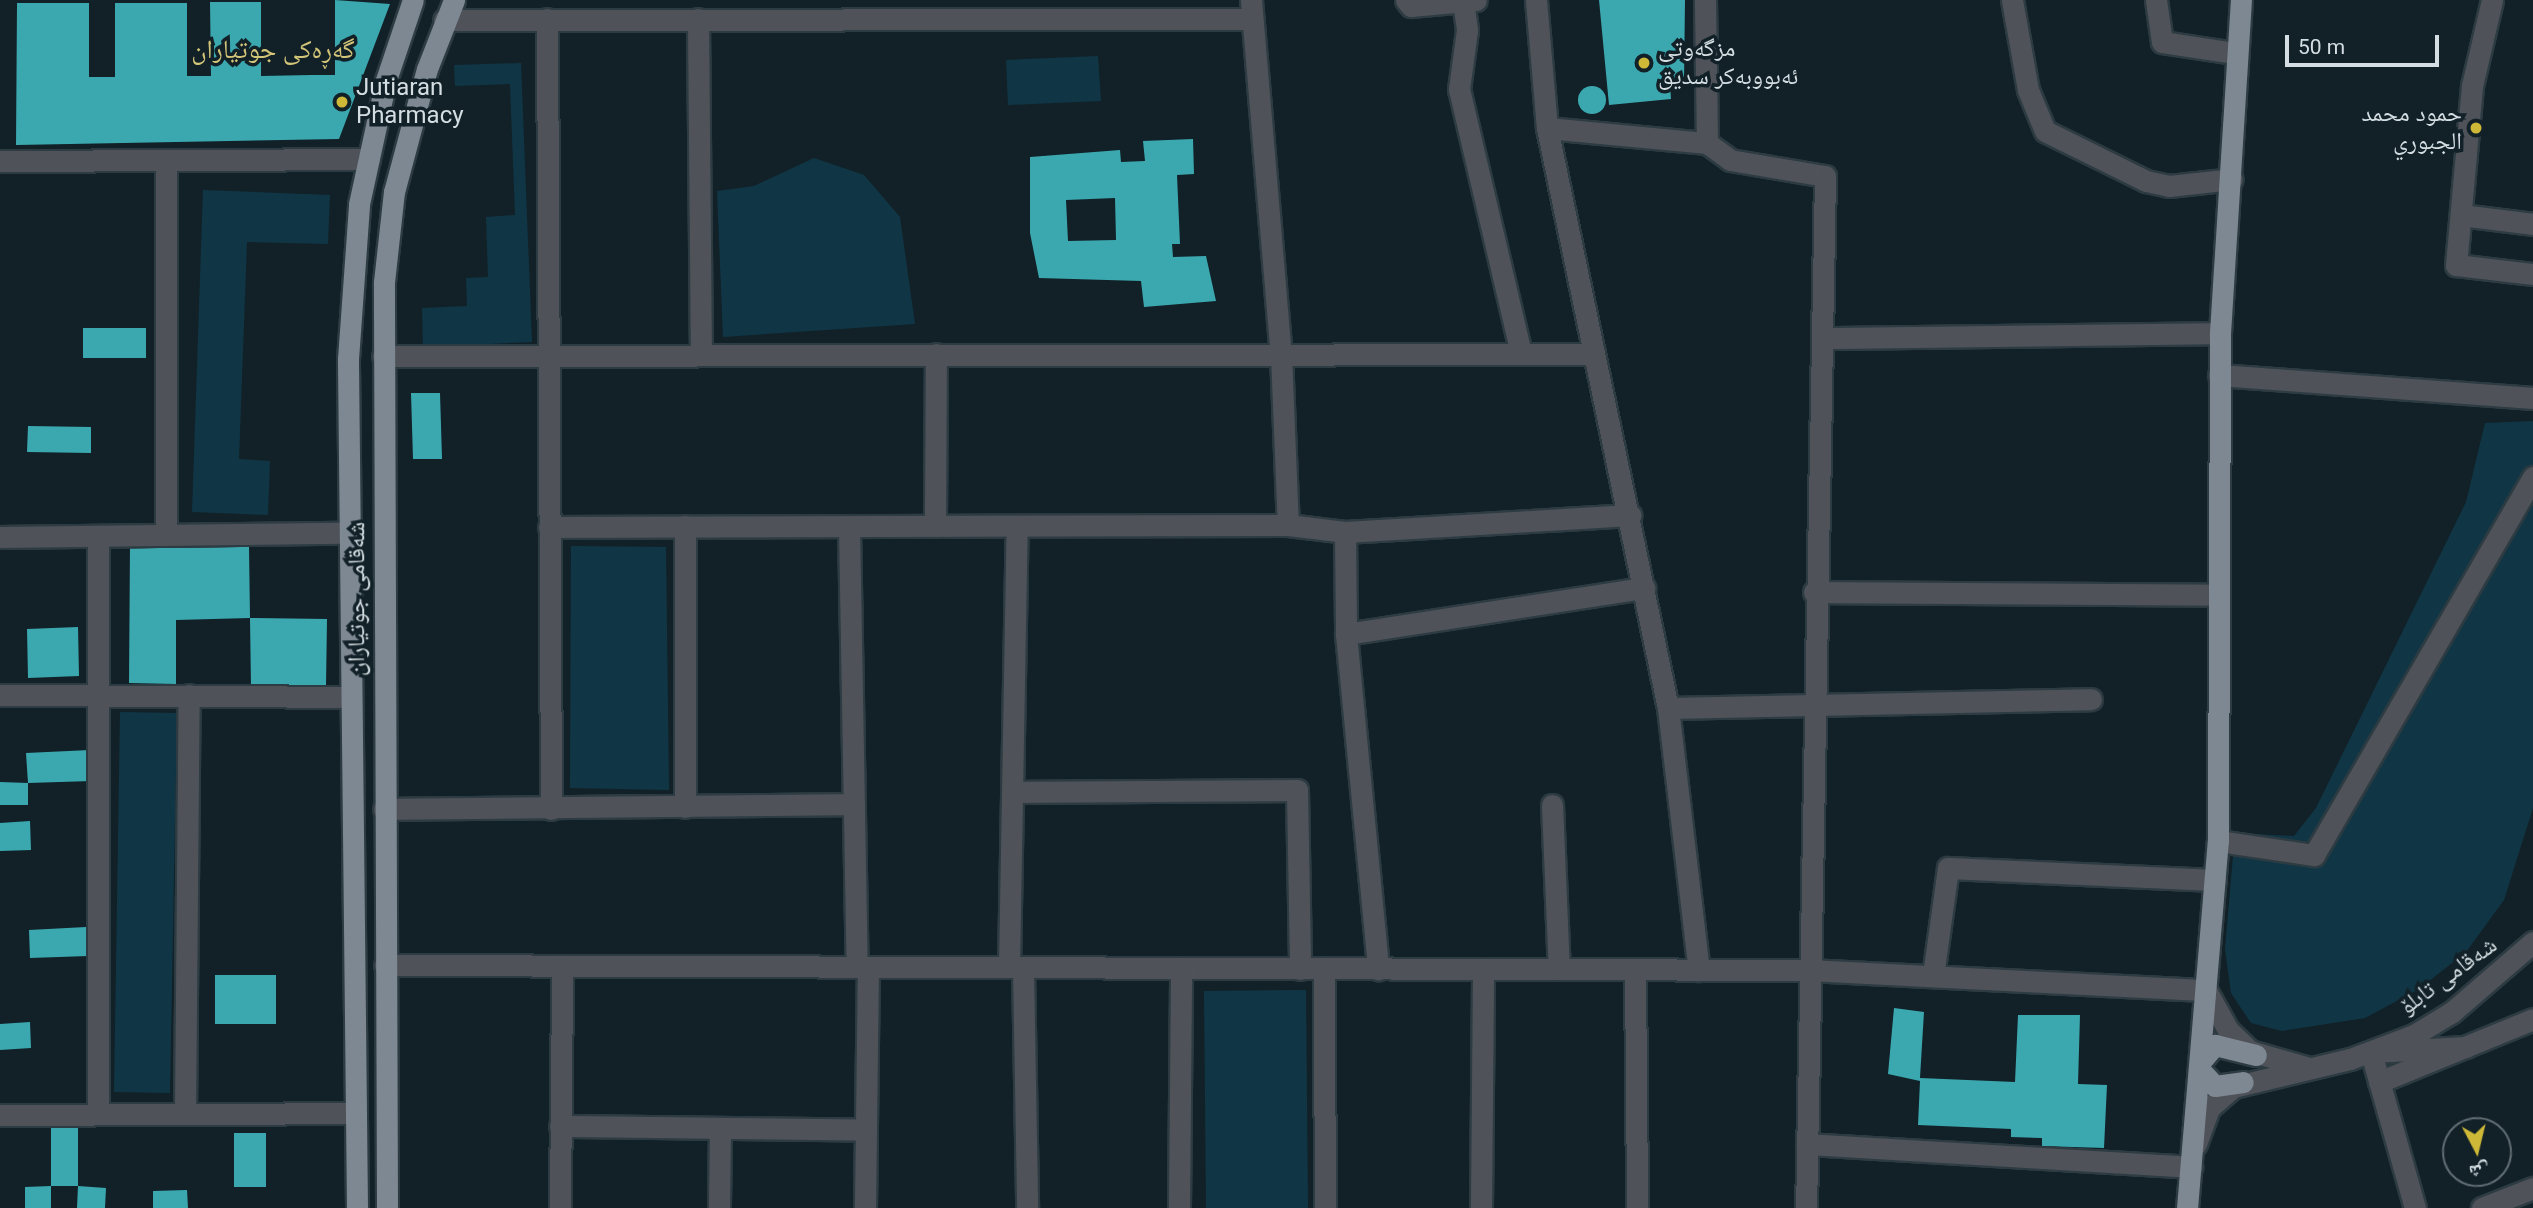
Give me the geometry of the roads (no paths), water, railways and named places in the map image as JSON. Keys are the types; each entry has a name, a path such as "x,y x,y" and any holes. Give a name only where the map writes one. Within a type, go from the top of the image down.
{"main road":[{"name":"شەقامی جوتیاران","path":"387,1208 384,282 394,192 444,20 454,0"},
{"path":"2187,1208 2218,841 2215,595 2220,333 2232,179 2235,52 2241,0"},
{"name":"شەقامی جوتیاران","path":"357,1208 348,696 352,283 369,159 410,2"},
{"path":"352,283 384,282"},
{"path":"2199,1066 2218,1045 2256,1055"},
{"path":"2199,1066 2215,1086 2243,1082"}],"street":[{"path":"1406,0 1411,6 1470,1 1458,89 1521,354"},
{"path":"1536,0 1547,128 1592,354 1630,515 1668,708 1699,970"},
{"path":"1705,0 1707,143"},
{"path":"2012,0 2028,90 2045,131 2146,181 2169,186 2232,179"},
{"path":"2156,0 2162,43 2235,52"},
{"path":"2491,0 2472,86 2456,265 2533,274"},
{"path":"444,20 698,19 936,10 1252,10 1281,354 1288,525"},
{"path":"547,19 551,809"},
{"path":"698,19 701,355"},
{"path":"1547,128 1707,143 1730,160 1825,176 1826,338 1814,592 1806,1208"},
{"path":"0,161 369,159"},
{"path":"166,160 166,535"},
{"path":"2460,215 2533,224"},
{"path":"1826,338 2220,333"},
{"path":"935,526 936,354"},
{"path":"383,356 1592,354"},
{"path":"2219,375 2533,398"},
{"path":"2218,841 2314,855 2533,477"},
{"path":"549,527 1288,525 1345,532 1630,515"},
{"path":"685,526 685,807"},
{"path":"849,526 853,804 863,967 865,1208"},
{"path":"1017,526 1012,792 1016,968 1027,1208"},
{"path":"1345,532 1346,634 1378,969"},
{"path":"0,537 350,533"},
{"path":"98,536 98,1114"},
{"path":"1346,634 1644,588"},
{"path":"1814,592 2215,595"},
{"path":"0,695 348,696"},
{"path":"185,1114 189,695"},
{"path":"1668,708 2091,699"},
{"path":"1012,792 1297,790 1300,969"},
{"path":"384,809 853,804"},
{"path":"1552,805 1559,969"},
{"path":"1933,976 1948,868 2215,880"},
{"name":"شەقامی تابلۆ","path":"2243,1082 2371,1052 2452,1012 2533,942"},
{"path":"385,965 1809,970 2206,990 2228,1030 2256,1055 2309,1068"},
{"path":"560,1208 562,966"},
{"path":"1179,1208 1181,968"},
{"path":"1324,968 1325,1208"},
{"path":"1481,1208 1483,969"},
{"path":"1634,970 1637,1208"},
{"path":"2379,1082 2533,1019"},
{"path":"2415,1208 2371,1052 2466,1046"},
{"path":"1807,1144 2191,1161 2215,1100 2243,1082"},
{"path":"0,1115 355,1113"},
{"path":"560,1126 866,1130"},
{"path":"719,1208 720,1129"},
{"path":"2482,1208 2533,1188"}],"place":[{"name":"مزگەوتی ئەبووبەکر سدیق","path":"1644,63"},
{"name":"Jutiaran Pharmacy","path":"342,102"},
{"name":"حمود محمد الجبوري","path":"2476,128"}],"district":[{"name":"گەڕەکی جوتیاران","path":"273,50"}]}
